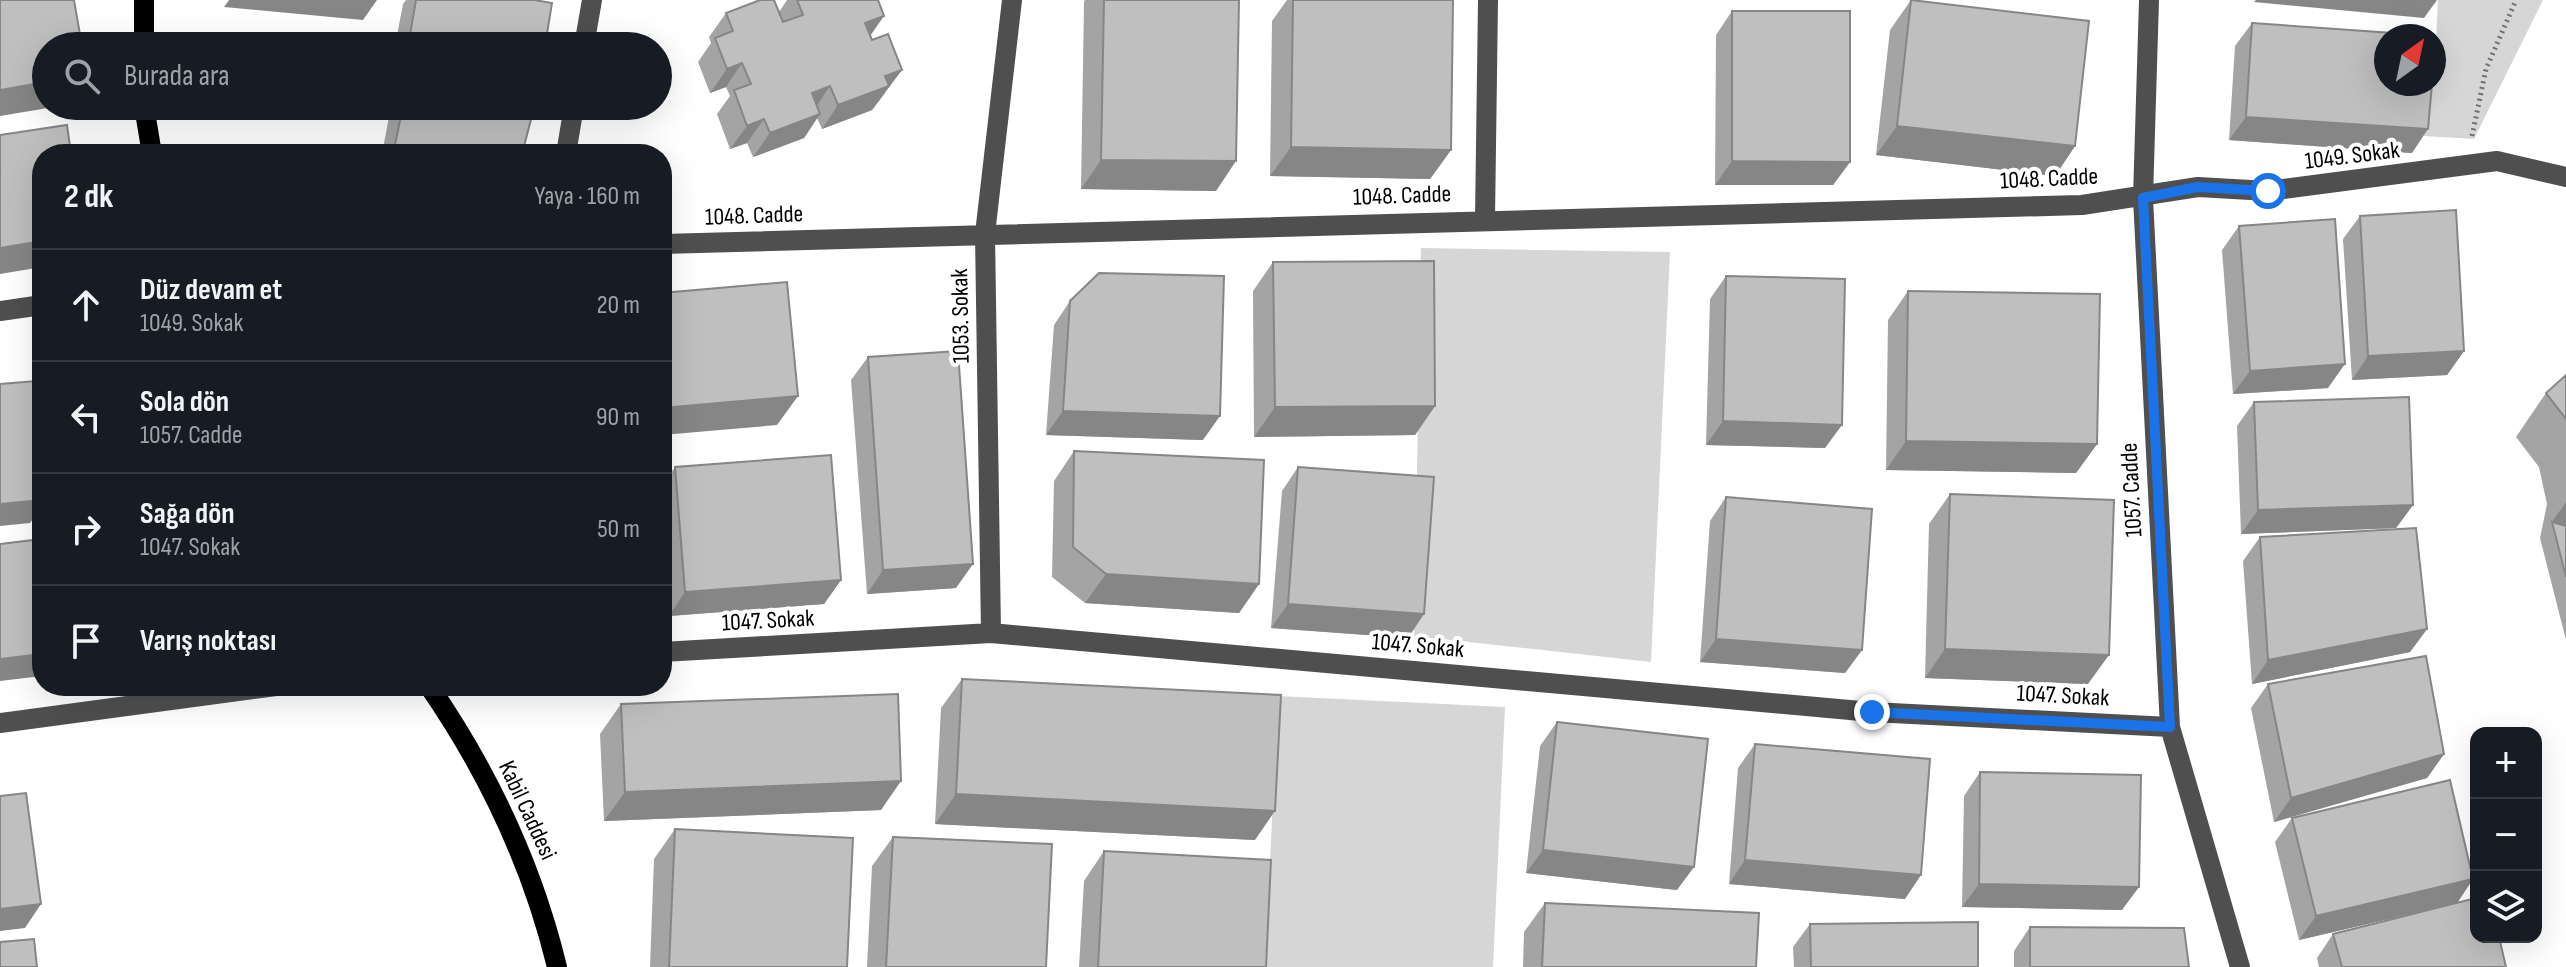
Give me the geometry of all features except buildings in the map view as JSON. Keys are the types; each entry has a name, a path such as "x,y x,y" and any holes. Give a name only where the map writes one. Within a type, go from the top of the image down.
{"main road":[{"path":"144,0 144,32"},
{"path":"146,120 150,144"},
{"name":"Kabil Caddesi","path":"436,696 465,738 503,810 542,905 557,967"}],"street":[{"path":"586,32 592,0"},
{"name":"1053. Sokak","path":"991,633 985,234 1012,0"},
{"path":"1485,219 1488,0"},
{"name":"1057. Cadde","path":"2149,0 2143,198 2170,727 2240,967"},
{"path":"568,144 572,120"},
{"name":"1049. Sokak","path":"2143,198 2198,187 2268,191 2497,161 2566,177"},
{"name":"1048. Cadde","path":"672,244 2082,205 2143,198"},
{"path":"0,311 32,306"},
{"name":"1047. Sokak","path":"672,651 991,633 1872,712 2170,727"},
{"path":"0,723 201,696"}],"path":[{"path":"2471,165 2472,124 2486,69 2516,0"}],"shaded area":[{"path":"2438,0 2543,0 2474,139 2424,136 2429,96 2446,96 2446,24 2437,24"},
{"path":"1421,248 1670,252 1651,662 1414,636"},
{"path":"1278,696 1505,707 1493,967 1265,967"}],"route":[{"path":"1872,712 2170,727 2143,198 2198,187 2268,191"}]}
